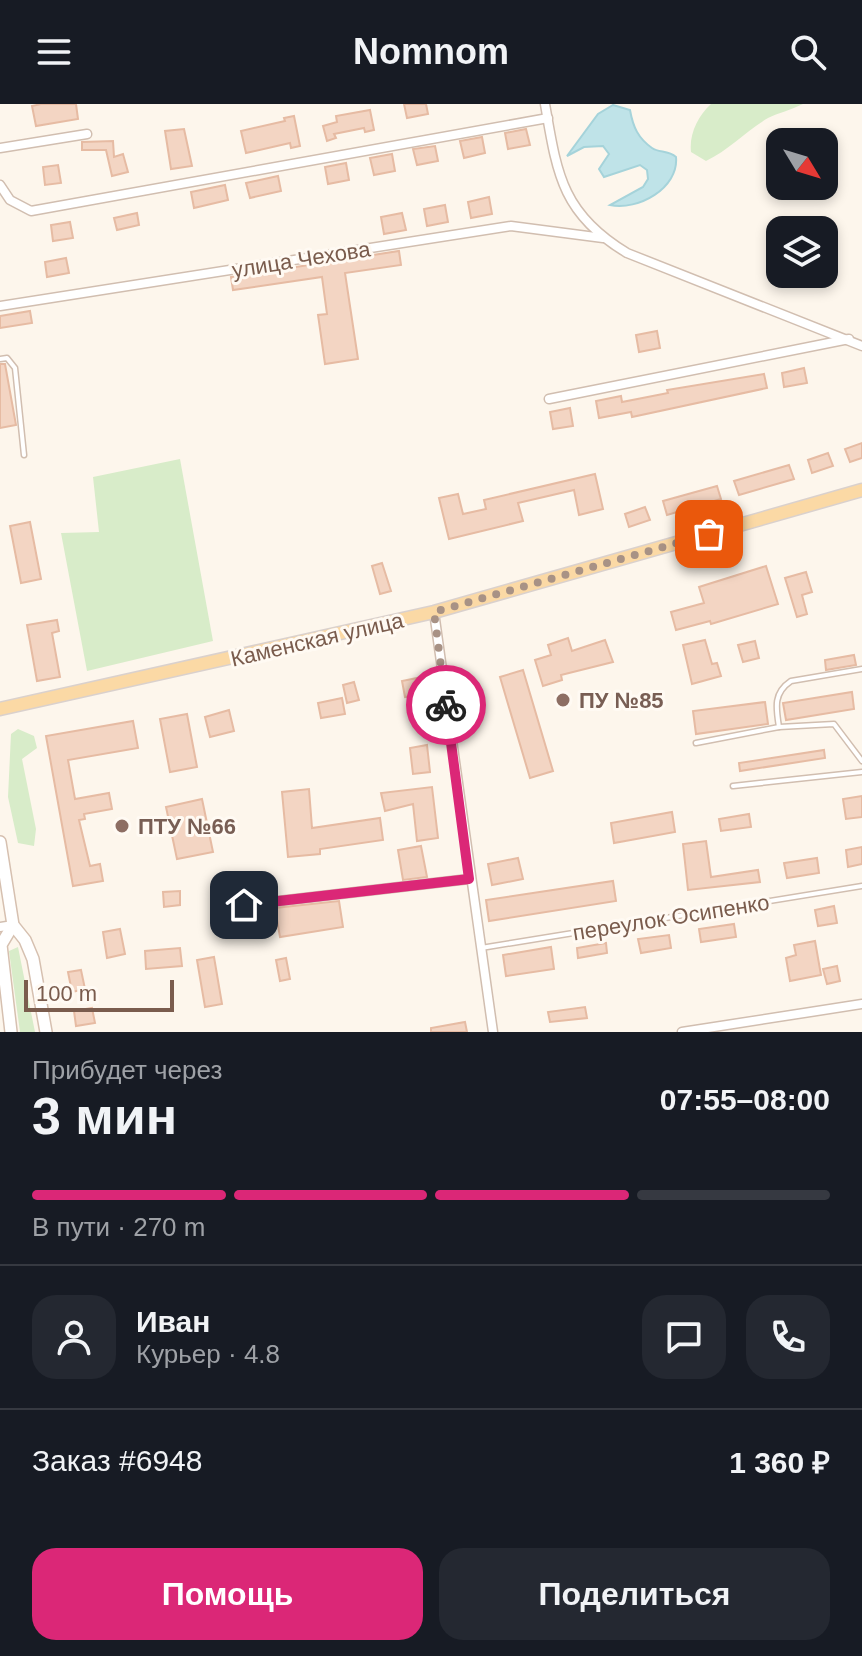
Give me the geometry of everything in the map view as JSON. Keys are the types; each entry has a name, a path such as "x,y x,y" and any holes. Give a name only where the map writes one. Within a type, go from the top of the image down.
{"main road":[{"name":"Каменская улица","path":"0,709 434,612 862,490"}],"street":[{"path":"545,104 557,173 566,195 581,217 603,238 627,253 862,346"},
{"path":"0,185 10,200 31,211 548,118"},
{"path":"0,148 87,134"},
{"name":"улица Чехова","path":"0,306 511,226 603,238"},
{"path":"549,399 850,339"},
{"path":"434,612 469,879 493,1032"},
{"path":"0,842 13,925 25,940 33,959 46,1032"},
{"path":"244,905 469,879"},
{"path":"0,927 13,925"},
{"path":"11,1032 1,945 13,925"},
{"path":"682,1032 862,1004"}],"lane":[{"path":"0,359 7,358 15,368 24,455"},
{"path":"779,727 776,702 781,688 791,681 862,669"},
{"path":"696,743 779,727 834,724 862,761"},
{"path":"733,786 862,772"},
{"name":"переулок Осипенко","path":"480,948 862,886"}],"green space":[{"path":"711,104 803,104 768,118 706,161 691,152 691,139 695,126"},
{"path":"180,459 213,641 87,671 61,533 99,532 93,477"},
{"path":"18,729 34,736 37,748 22,759 36,829 34,846 18,843 8,797 11,734"},
{"path":"18,947 35,1032 20,1032 9,951"}],"water":[{"path":"613,105 630,110 637,132 647,144 676,157 671,178 664,187 644,201 621,206 610,205 643,187 648,179 647,170 640,165 604,177 599,169 609,154 603,146 584,147 567,156 598,114"}],"building":[{"path":"76,104 78,119 36,126 32,106"},
{"path":"404,104 426,104 428,114 407,118"},
{"path":"370,110 374,130 365,132 364,128 334,134 336,138 327,141 323,126 337,122 336,116"},
{"path":"294,116 300,146 291,148 290,143 246,153 241,131"},
{"path":"184,129 192,166 171,169 165,131"},
{"path":"526,129 530,145 508,149 505,133"},
{"path":"482,137 485,153 464,158 460,141"},
{"path":"113,141 114,157 123,154 128,172 112,176 106,150 82,150 82,142"},
{"path":"435,146 438,161 417,165 413,149"},
{"path":"392,154 395,171 374,175 370,158"},
{"path":"346,163 349,180 328,184 325,167"},
{"path":"58,165 61,183 45,185 43,167"},
{"path":"278,176 281,191 250,198 246,183"},
{"path":"225,185 228,200 194,208 191,192"},
{"path":"489,197 492,214 471,218 468,202"},
{"path":"445,205 448,222 427,226 424,209"},
{"path":"137,213 139,225 117,230 114,218"},
{"path":"402,213 406,230 384,234 381,217"},
{"path":"70,222 73,238 53,241 51,225"},
{"path":"399,251 401,265 345,273 358,359 325,364 318,315 327,314 322,277 233,290 231,277"},
{"path":"66,258 69,273 47,277 45,262"},
{"path":"30,311 32,323 0,328 0,316"},
{"path":"657,331 660,348 639,352 636,335"},
{"path":"0,364 5,364 16,425 0,428"},
{"path":"804,368 807,383 784,387 782,373"},
{"path":"764,374 767,388 632,417 631,412 599,418 596,401 621,396 622,402 668,393 667,390"},
{"path":"570,408 573,426 553,429 550,412"},
{"path":"862,443 862,458 850,462 845,449"},
{"path":"828,453 833,466 812,473 808,460"},
{"path":"789,465 794,479 739,495 734,481"},
{"path":"595,474 603,509 579,515 574,490 518,503 523,521 449,539 439,498 458,494 463,514 486,509 484,500"},
{"path":"717,486 721,499 667,515 663,501"},
{"path":"645,507 650,520 629,527 625,514"},
{"path":"30,522 41,579 21,583 10,526"},
{"path":"382,563 391,591 380,594 372,566"},
{"path":"766,566 778,604 711,624 710,621 676,630 671,612 704,603 699,587"},
{"path":"806,572 812,592 802,595 807,614 797,617 785,578"},
{"path":"57,620 59,631 52,633 60,677 37,681 27,625"},
{"path":"568,638 572,651 605,640 613,662 561,675 562,680 543,686 535,660 551,655 548,645"},
{"path":"705,640 712,664 717,663 721,676 692,684 683,645"},
{"path":"755,641 759,658 743,662 738,645"},
{"path":"854,655 856,665 826,670 825,660"},
{"path":"523,670 553,771 530,778 500,677"},
{"path":"417,678 419,695 405,697 402,681"},
{"path":"354,682 359,700 347,703 343,685"},
{"path":"852,692 854,709 786,720 783,703"},
{"path":"342,698 345,714 321,718 318,703"},
{"path":"765,702 768,724 696,734 693,711"},
{"path":"229,710 234,731 210,737 205,717"},
{"path":"187,714 197,767 170,772 160,719"},
{"path":"133,721 138,748 68,760 75,799 109,793 112,809 84,814 85,819 79,820 90,866 100,864 103,881 73,886 46,736"},
{"path":"427,745 430,772 413,774 410,748"},
{"path":"824,750 825,758 740,771 739,763"},
{"path":"432,787 438,838 417,841 413,804 385,811 381,793"},
{"path":"309,789 312,828 380,818 383,840 320,849 320,854 288,857 282,792"},
{"path":"862,796 862,817 846,819 843,799"},
{"path":"202,799 213,852 177,859 166,807"},
{"path":"672,812 675,832 614,843 611,823"},
{"path":"749,814 751,827 721,831 719,819"},
{"path":"706,841 711,877 758,870 760,882 688,890 683,844"},
{"path":"421,846 427,877 403,880 398,850"},
{"path":"862,847 862,864 848,867 846,850"},
{"path":"518,858 523,879 492,885 488,864"},
{"path":"817,858 819,873 787,878 784,863"},
{"path":"613,881 616,901 489,921 486,900"},
{"path":"180,891 180,905 164,907 163,892"},
{"path":"339,901 343,927 280,937 275,908"},
{"path":"834,906 837,923 818,926 815,910"},
{"path":"734,924 736,937 701,942 699,929"},
{"path":"120,929 125,954 107,958 103,932"},
{"path":"669,935 671,948 641,953 638,939"},
{"path":"815,941 821,975 790,981 786,958 796,955 794,945"},
{"path":"606,943 607,953 578,958 577,948"},
{"path":"551,947 554,969 506,976 503,955"},
{"path":"180,948 182,966 146,969 145,951"},
{"path":"214,957 222,1004 205,1007 197,960"},
{"path":"286,958 290,979 280,981 276,960"},
{"path":"837,966 840,981 827,984 823,969"},
{"path":"81,970 85,989 72,992 68,972"},
{"path":"585,1007 587,1018 550,1022 548,1012"},
{"path":"92,1008 95,1023 76,1026 74,1011"},
{"path":"465,1022 467,1032 431,1032 431,1028"}],"way so far":[{"path":"446,705 434,612 709,534"}],"place":[{"name":"ПУ №85","path":"563,700"},
{"name":"ПТУ №66","path":"122,826"}],"route":[{"path":"244,905 469,879 446,705"}]}
